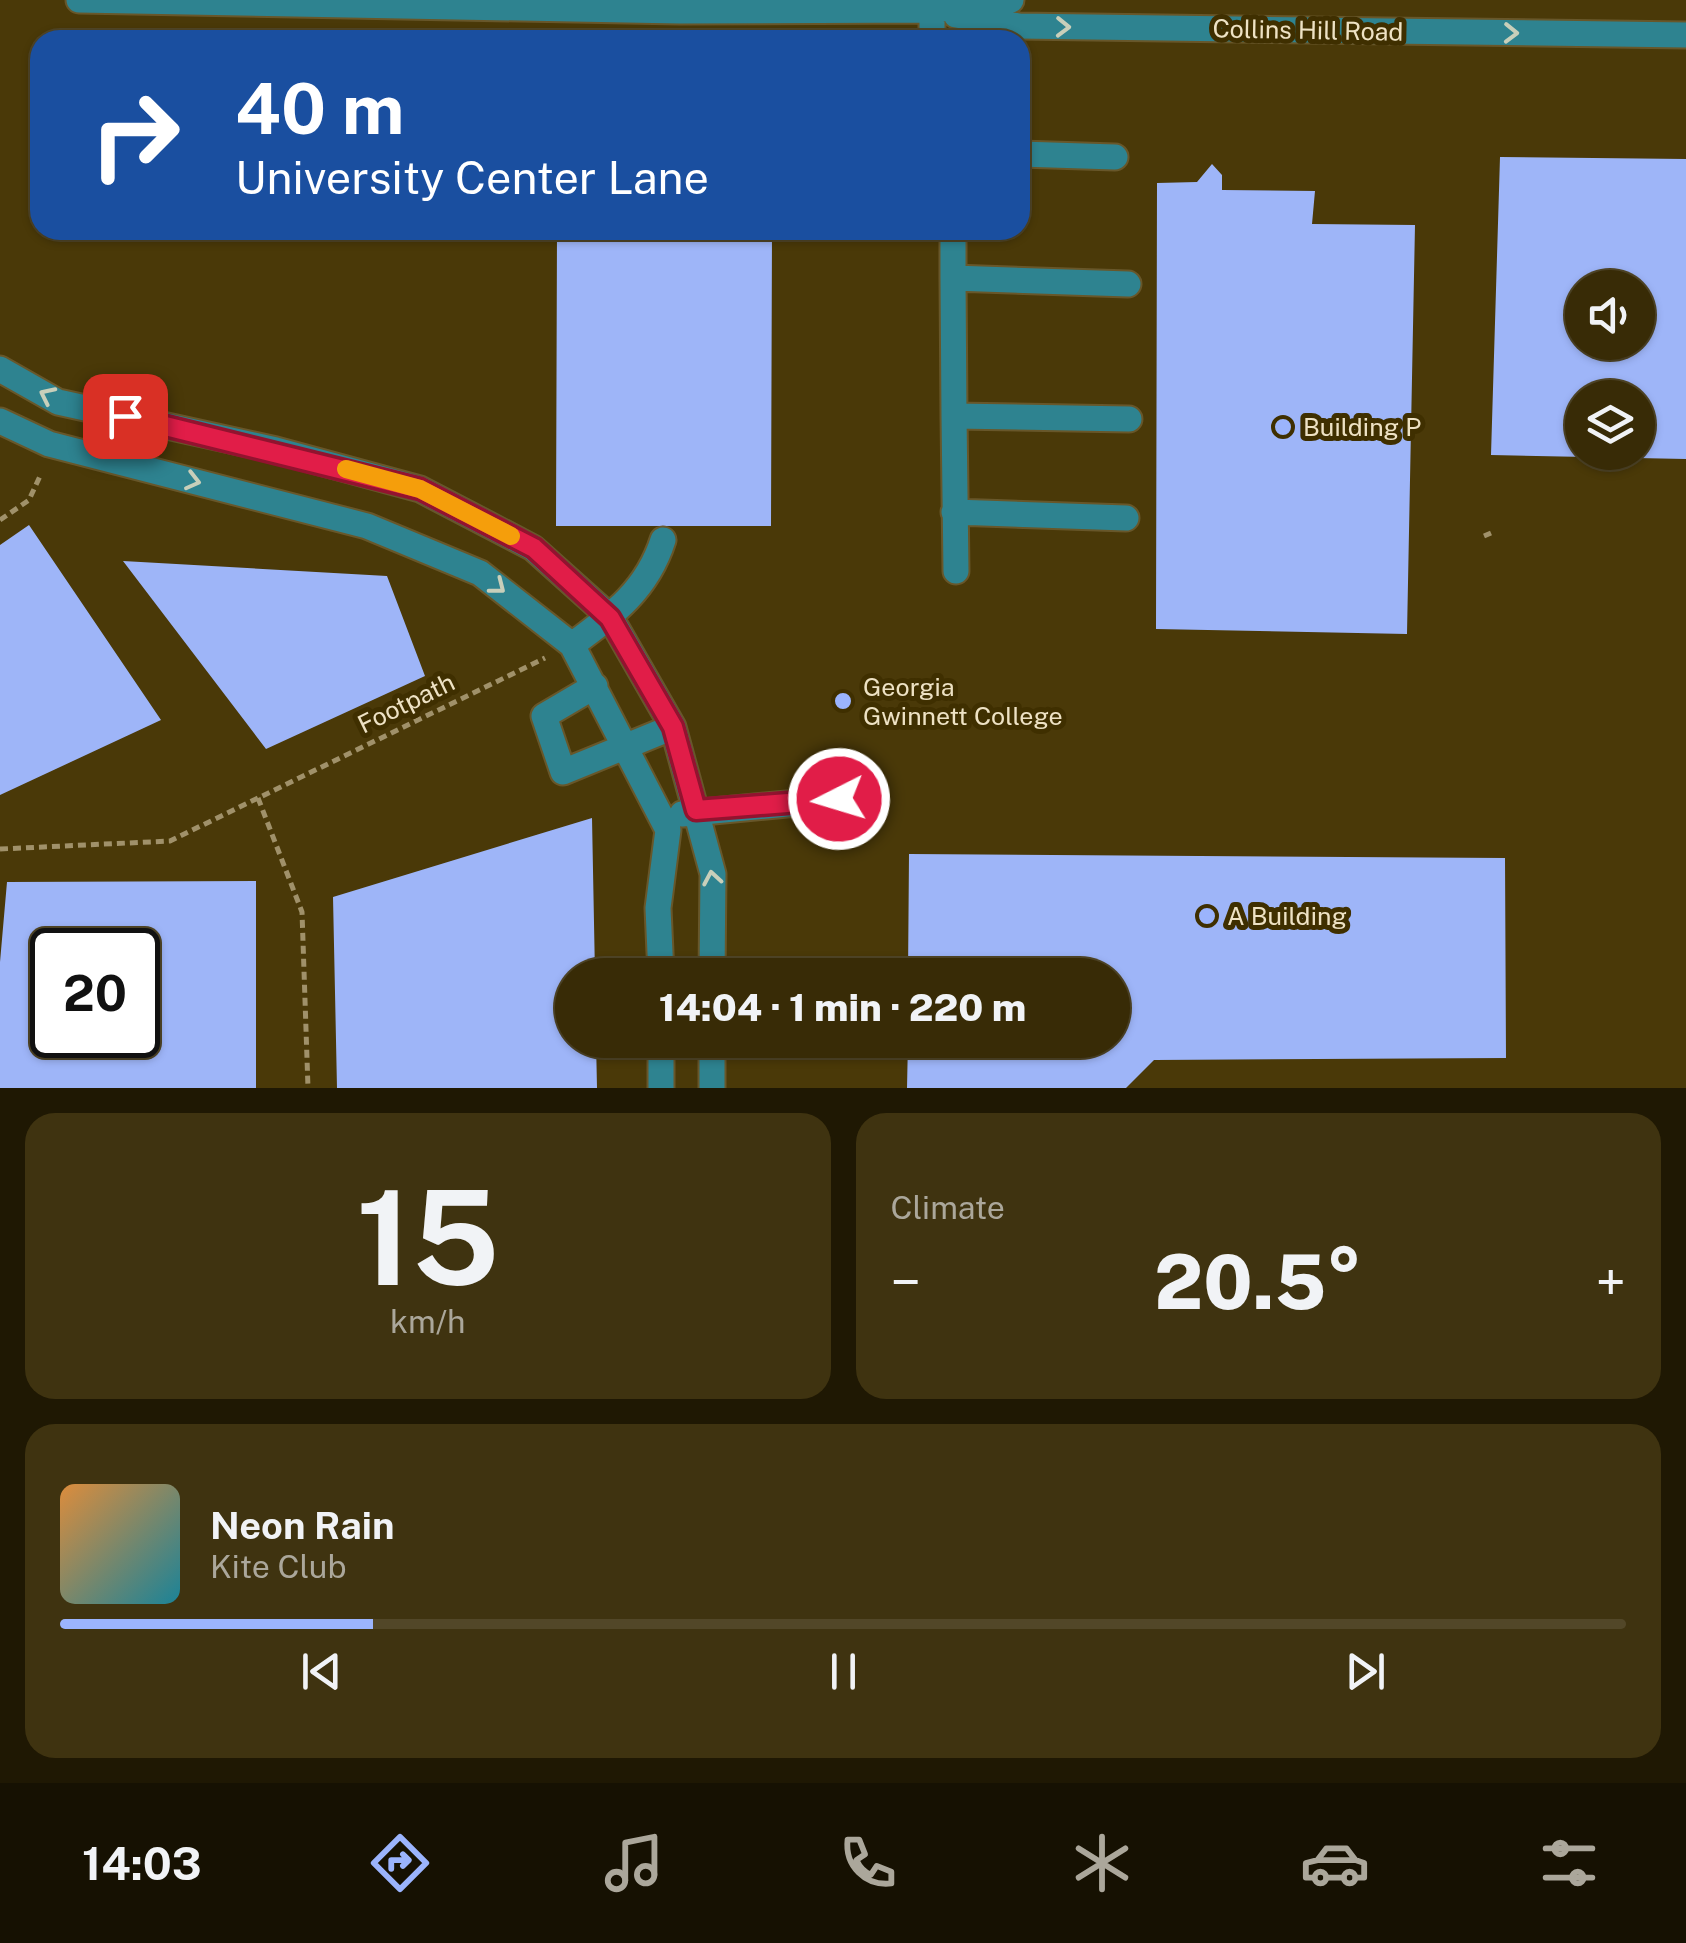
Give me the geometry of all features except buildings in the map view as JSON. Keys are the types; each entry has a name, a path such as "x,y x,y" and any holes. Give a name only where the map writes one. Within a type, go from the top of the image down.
{"street":[{"name":"Collins Hill Road","path":"79,0 432,9 932,5 1011,0"},
{"name":"Collins Hill Road","path":"932,5 1019,26 1686,35"},
{"path":"1030,154 1115,157"},
{"path":"953,240 956,571"},
{"path":"953,278 1128,284"},
{"path":"0,369 58,402 276,450 420,489 534,548 610,618 673,727 716,902 713,958"},
{"path":"954,416 1129,419"},
{"path":"5,426 53,445 367,526 480,573 572,645 628,746 668,830 658,908 660,958"},
{"path":"954,512 1126,518"},
{"path":"572,645 610,618 652,574 663,540"},
{"path":"596,686 544,716 564,772 673,727"},
{"path":"662,820 696,810 839,799"},
{"path":"661,1058 661,1088"},
{"path":"712,1058 712,1088"}],"path":[{"path":"0,520 29,500 41,474"},
{"name":"Footpath","path":"0,849 170,840 572,645"},
{"path":"258,798 302,912 308,1088"}],"slow traffic":[{"path":"346,469 420,489 511,536"}],"place":[{"name":"Building P","path":"1283,427"},
{"name":"Georgia Gwinnett College","path":"843,701"},
{"name":"A Building","path":"1207,916"}],"route":[{"path":"125,416 276,450 420,489 534,548 610,618 673,727 696,810 839,799"}]}
